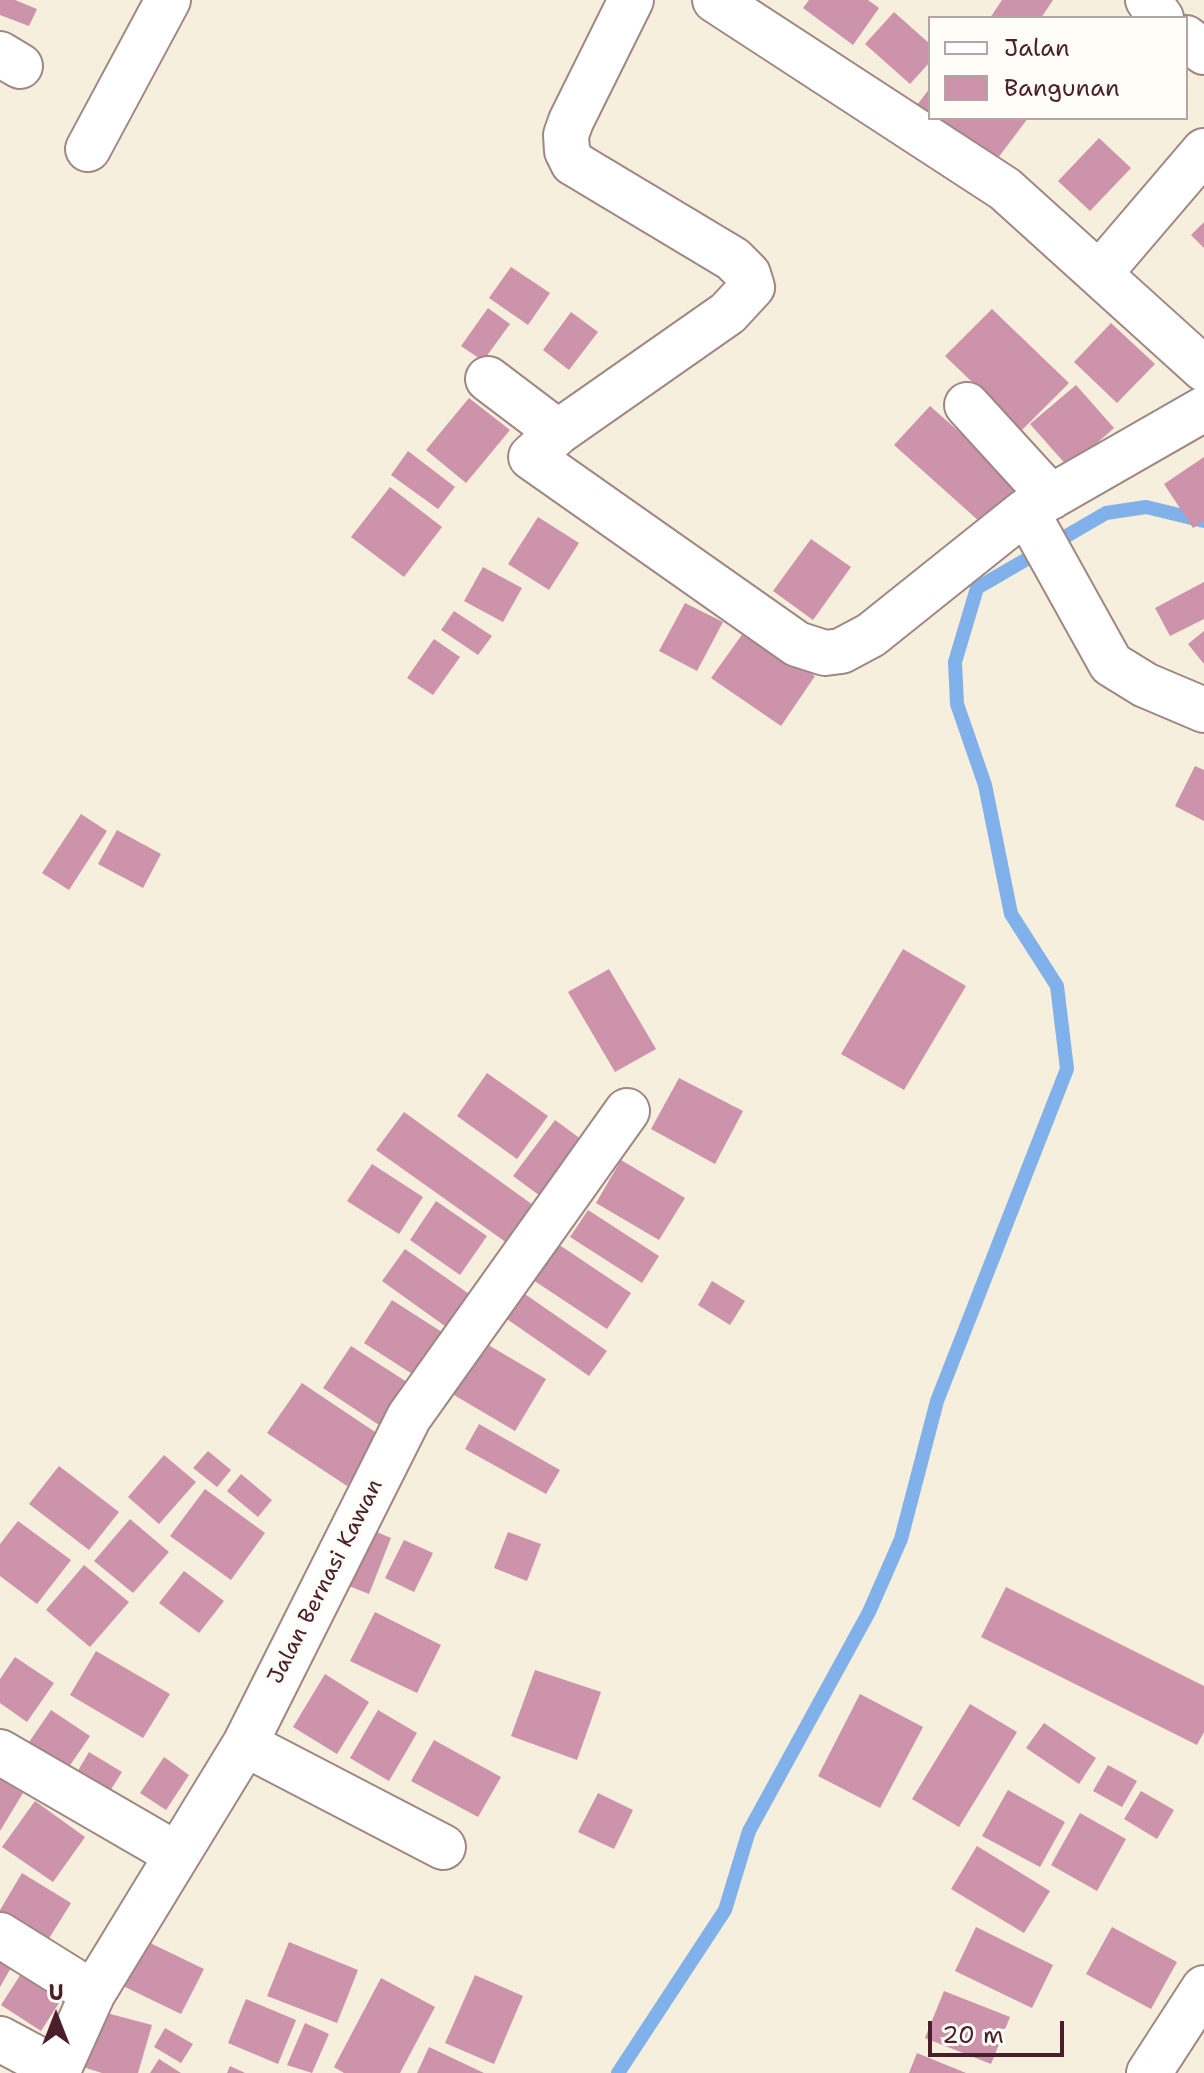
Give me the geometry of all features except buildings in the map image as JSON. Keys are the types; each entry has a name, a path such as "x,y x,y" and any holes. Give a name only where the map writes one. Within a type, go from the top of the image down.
{"street":[{"path":"88,149 168,0"},
{"path":"631,0 571,121 566,135 567,151 573,163 733,259 748,274 752,287 728,313 558,432 531,457 797,644 810,651 841,651 871,635 1038,513 1204,409"},
{"path":"715,0 1005,189 1204,369"},
{"path":"1188,40 1204,52"},
{"path":"1099,274 1204,151"},
{"path":"488,379 558,432"},
{"path":"967,405 1038,513 1111,664 1136,681 1204,710"},
{"name":"Jalan Bernasi Kawan","path":"57,2072 93,1993 245,1744 409,1417 627,1111"},
{"path":"245,1744 443,1847"},
{"path":"0,1752 176,1854"},
{"path":"0,1935 93,1993"},
{"path":"1149,2073 1204,1988"},
{"path":"0,2039 57,2072"}],"waterway":[{"path":"618,2073 725,1910 749,1831 869,1612 901,1539 937,1401 1067,1069 1057,986 1011,914 985,785 957,704 955,662 977,588 1106,513 1146,507 1204,521"}]}
